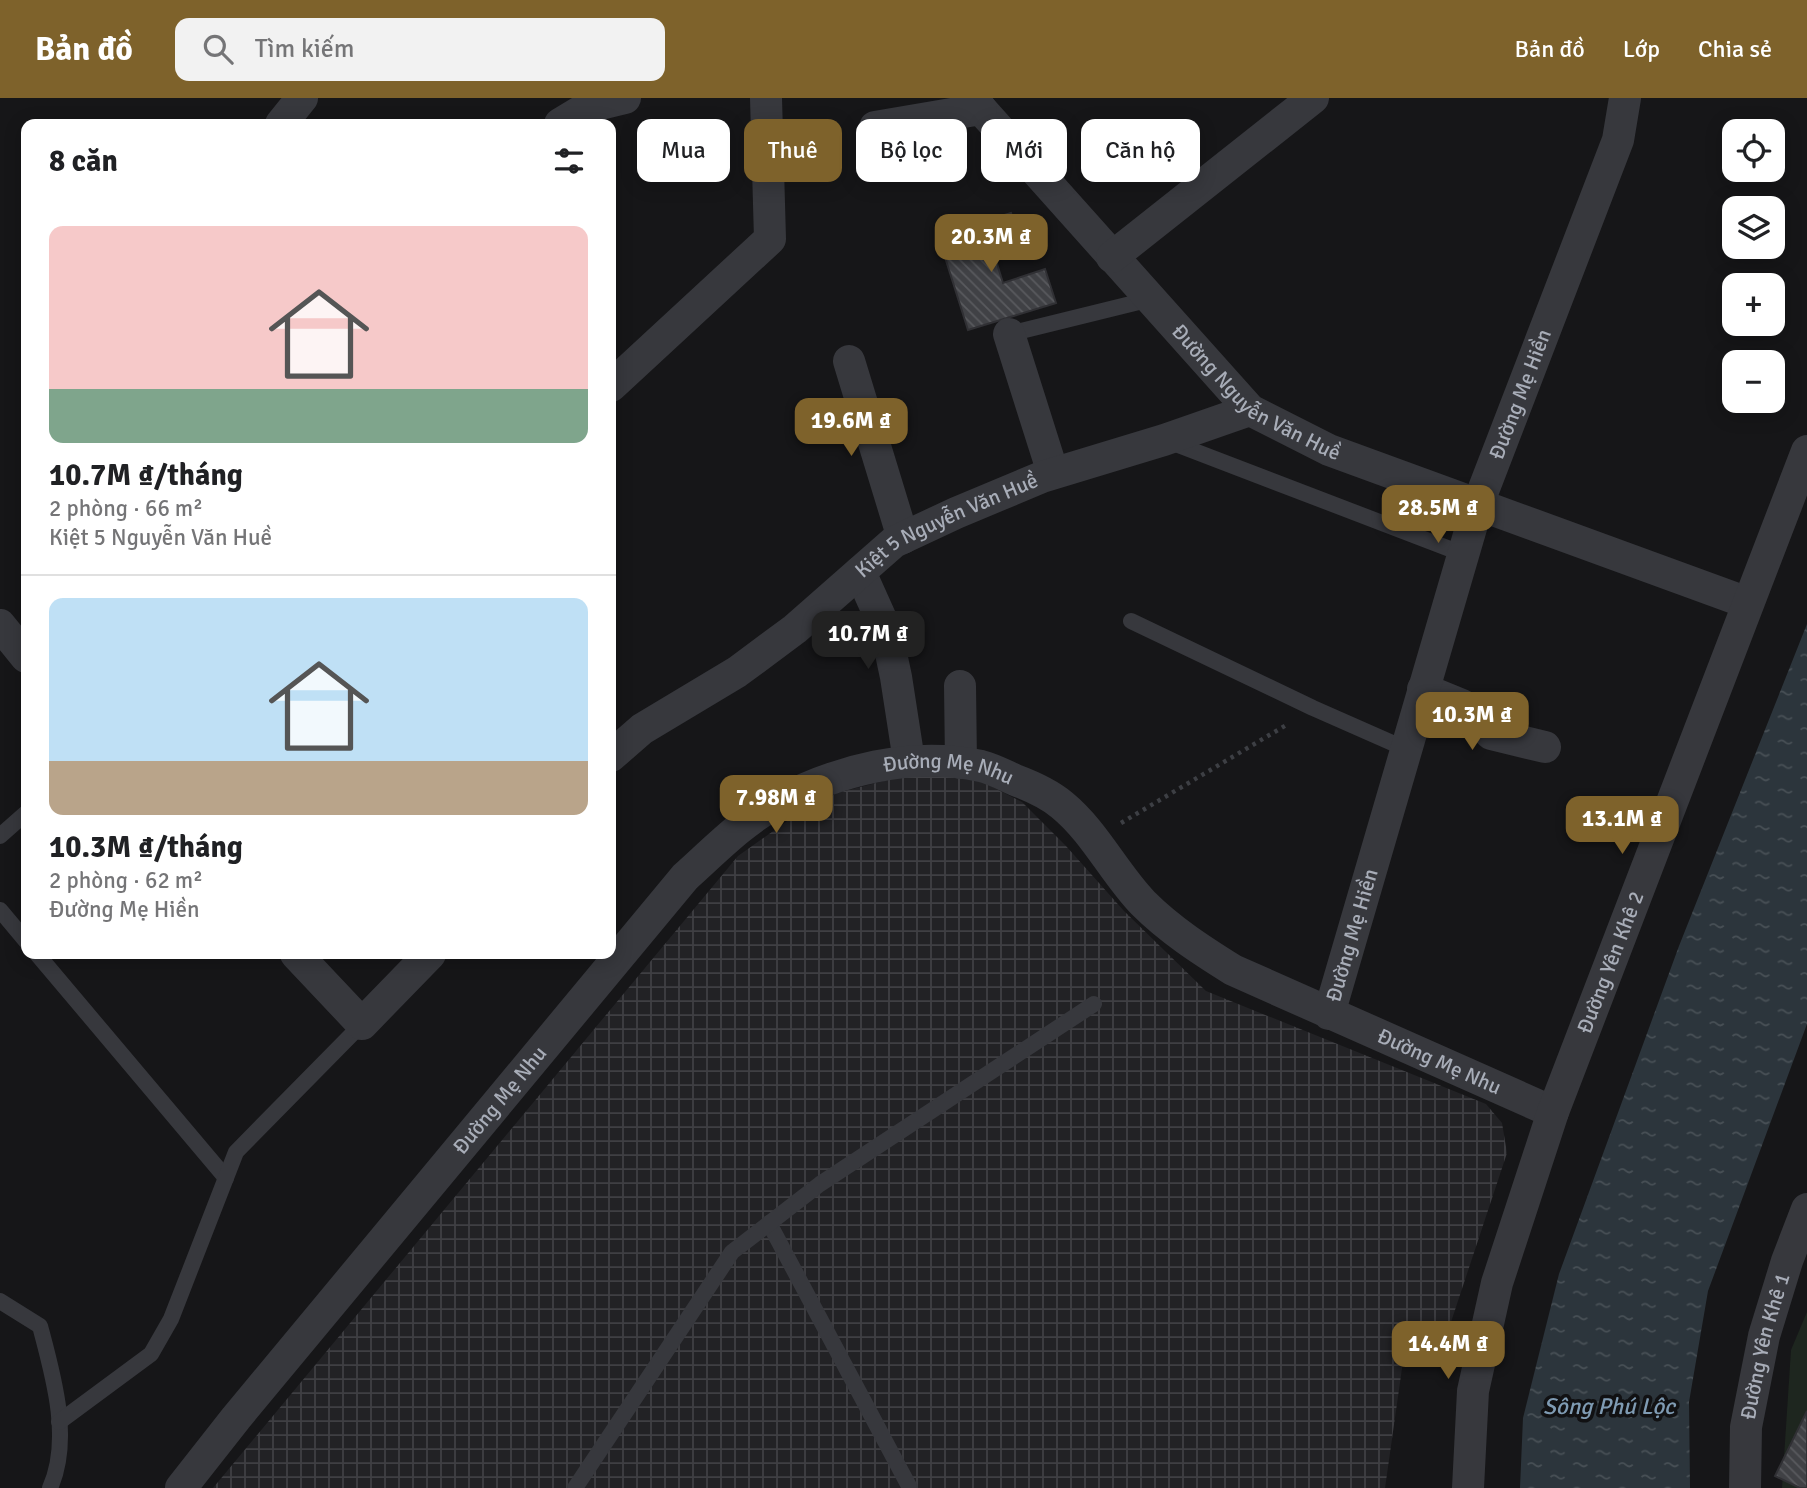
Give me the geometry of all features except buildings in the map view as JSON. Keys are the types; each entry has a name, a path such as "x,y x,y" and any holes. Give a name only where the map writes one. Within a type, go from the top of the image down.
{"street":[{"path":"285,119 302,98"},
{"path":"568,119 588,107 625,98"},
{"path":"616,381 770,239 765,98"},
{"name":"Đường Mẹ Hiền","path":"1329,1014 1478,504 1618,140 1625,98"},
{"path":"910,119 976,104"},
{"name":"Đường Nguyễn Văn Huề","path":"976,104 1250,410 1329,450 1748,603"},
{"path":"1112,257 1292,104"},
{"path":"1010,334 1054,473"},
{"path":"849,361 903,538"},
{"name":"Kiệt 5 Nguyễn Văn Huề","path":"616,752 642,729 737,672 794,629 894,542 1054,473 1164,440 1250,410"},
{"name":"Đường Yên Khê 2","path":"1468,1488 1473,1391 1497,1283 1553,1112 1807,451"},
{"path":"860,572 886,631 909,761"},
{"path":"0,625 21,651"},
{"path":"960,685 961,763"},
{"path":"1423,690 1462,705 1491,734 1545,747"},
{"name":"Đường Mẹ Nhu","path":"181,1488 236,1418 685,877 745,824 776,803 855,771 898,761 961,763 983,766 1032,787 1062,804 1143,903 1185,940 1233,970 1553,1112"},
{"path":"301,959 362,1024 425,959"},
{"name":"Đường Yên Khê 1","path":"1745,1488 1746,1427 1765,1336 1787,1261 1807,1209"}],"lane":[{"path":"1010,334 1151,299"},
{"path":"1164,440 1463,554"},
{"path":"1131,621 1406,749"},
{"path":"0,836 21,817"},
{"path":"0,910 21,936"},
{"path":"41,959 226,1178"},
{"path":"575,1488 732,1252 820,1184 1094,1004"},
{"path":"59,1423 151,1354 172,1319 236,1152 362,1024"},
{"path":"769,1223 909,1488"},
{"path":"0,1301 40,1326 51,1368 59,1423 58,1453 50,1488"}],"path":[{"path":"1093,839 1313,708"}],"shaded area":[{"path":"907,775 975,778 1022,802 1124,911 1206,991 1486,1104 1502,1123 1507,1153 1450,1325 1408,1326 1385,1488 213,1488 738,856 793,817 837,793"},
{"path":"1807,1312 1807,1488 1782,1488 1791,1350"}],"water":[{"name":"Sông Phú Lộc","path":"1807,624 1807,1024 1708,1291 1689,1402 1690,1488 1520,1488 1523,1418 1559,1274 1679,946"}]}
